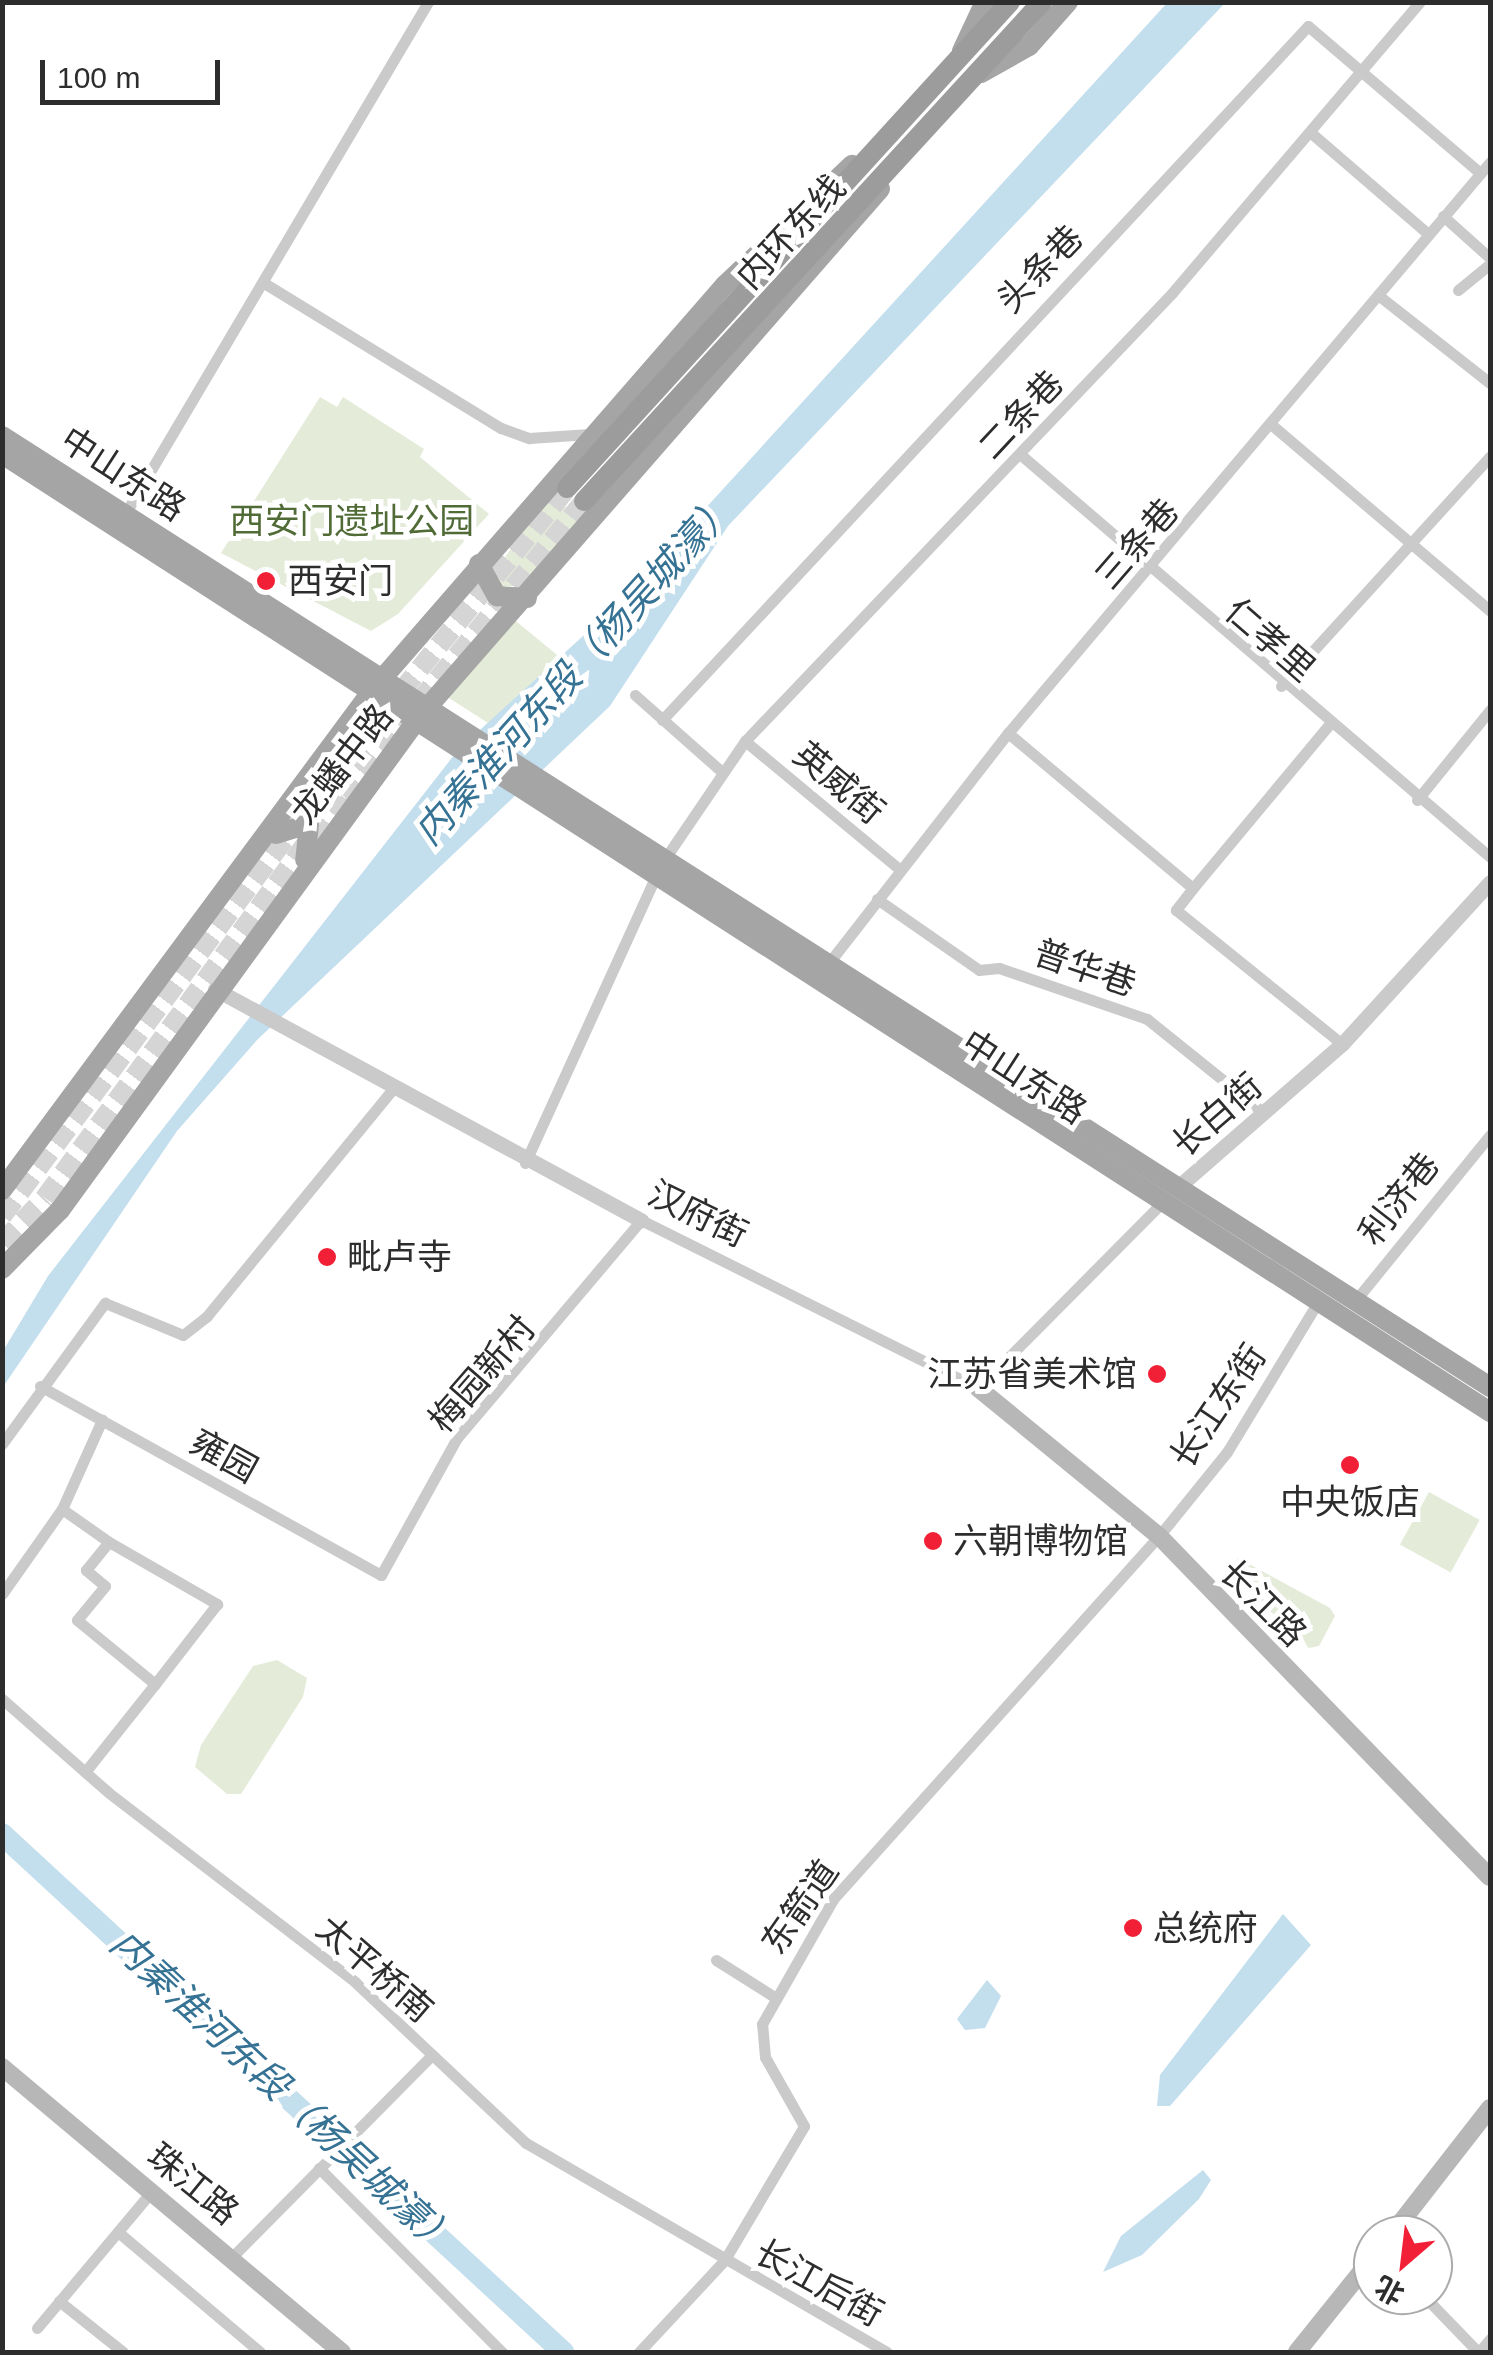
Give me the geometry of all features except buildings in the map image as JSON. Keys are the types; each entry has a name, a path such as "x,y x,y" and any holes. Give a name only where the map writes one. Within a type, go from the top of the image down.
{"highway":[{"name":"内环东线","path":"1010,2 575,494 896,168 1042,2"}],"main road":[{"path":"958,60 984,2"},
{"path":"974,76 1028,46 1068,2"},
{"name":"龙蟠中路","path":"2,1190 265,843 376,687 479,564 590,434 726,285 892,132"},
{"name":"龙蟠中路","path":"2,1268 60,1210 302,867 414,725 768,328 896,168"},
{"name":"中山东路","path":"2,436 125,514 376,687 414,725 523,796 660,867 828,964 1490,1388"},
{"name":"中山东路","path":"2,454 376,687 428,708 1162,1203 1490,1412"},
{"path":"479,564 497,596 527,598"},
{"path":"265,843 284,827 309,824 302,867"},
{"name":"长江路","path":"978,1388 1159,1536 1490,1877"},
{"name":"珠江路","path":"2,2067 342,2352"},
{"path":"1407,2215 1490,2108"},
{"path":"1298,2352 1353,2283"}],"street":[{"path":"125,514 428,2"},
{"name":"二条巷","path":"660,867 721,771 745,741 1021,456 1310,132 1420,2"},
{"name":"头条巷","path":"662,720 1308,26 1480,174"},
{"path":"1310,132 1428,234"},
{"name":"三条巷","path":"828,964 898,868 1008,734 1150,572 1490,162"},
{"path":"1443,216 1490,261 1458,290"},
{"path":"264,283 501,428 529,438 590,434"},
{"path":"1378,295 1490,383"},
{"path":"1273,426 1490,611"},
{"name":"仁孝里","path":"1021,456 1281,686 1490,857"},
{"path":"1281,686 1490,456"},
{"path":"635,695 721,771"},
{"path":"1417,800 1490,710"},
{"path":"1328,726 1176,910 1342,1044"},
{"path":"1008,734 1193,888"},
{"name":"英威街","path":"745,741 898,868"},
{"path":"525,1163 660,867"},
{"name":"长白街","path":"978,1388 1162,1203 1342,1044 1490,882"},
{"name":"普华巷","path":"877,899 979,970 999,968 1148,1019 1265,1114"},
{"name":"汉府街","path":"215,988 525,1163 978,1388"},
{"path":"2,1444 40,1386 105,1303 183,1335 207,1316 393,1089"},
{"name":"利济巷","path":"1355,1301 1490,1135"},
{"name":"梅园新村","path":"381,1575 457,1438 642,1220"},
{"name":"长江东街","path":"1159,1536 1227,1452 1318,1302"},
{"name":"雍园","path":"40,1386 381,1575"},
{"path":"2,1594 62,1509 102,1420"},
{"path":"62,1509 108,1542 217,1604 85,1772"},
{"name":"东箭道","path":"639,2352 724,2261 804,2126 765,2057 762,2024 772,1996 834,1898 1159,1536"},
{"path":"108,1542 86,1570 105,1586 77,1620 155,1684"},
{"name":"太平桥南","path":"2,1699 85,1772 354,1982 526,2143 724,2261"},
{"path":"716,1960 772,1996"},
{"path":"232,2257 430,2056"},
{"path":"324,2164 502,2352"},
{"path":"36,2328 151,2192"},
{"path":"118,2232 260,2352"},
{"name":"长江后街","path":"724,2261 887,2352"},
{"path":"59,2301 123,2352"},
{"path":"1442,2315 1478,2352 1490,2340"}],"green space":[{"name":"西安门遗址公园","path":"320,397 337,407 343,397 424,449 420,457 489,514 398,614 371,631 221,553"},
{"path":"549,493 586,525 525,585 502,587 495,572"},
{"path":"511,617 562,659 488,723 441,693"},
{"path":"1429,1492 1480,1520 1451,1573 1400,1544"},
{"path":"1238,1558 1330,1608 1335,1616 1319,1646 1309,1648 1229,1572"},
{"path":"277,1660 307,1678 303,1697 241,1794 227,1794 195,1767 201,1745 253,1666"}],"water":[{"path":"1167,3 1225,3 728,526 610,706 257,1040 177,1131 3,1387 3,1351 48,1276 458,750 618,604"},
{"path":"1283,1914 1311,1945 1170,2106 1157,2106 1160,2075"},
{"path":"987,1980 1001,1996 985,2028 965,2030 957,2019"},
{"path":"1203,2170 1211,2180 1199,2199 1142,2255 1103,2272 1121,2236"}],"waterway":[{"name":"内秦淮河东段（杨吴城濠）","path":"2,1834 563,2352"}],"tunnel":[{"path":"2,1216 325,785 567,488"},
{"path":"2,1243 45,1198 342,795 584,501"}],"place":[{"name":"西安门","path":"266,581"},
{"name":"毗卢寺","path":"327,1257"},
{"name":"江苏省美术馆","path":"1157,1374"},
{"name":"中央饭店","path":"1350,1465"},
{"name":"六朝博物馆","path":"933,1541"},
{"name":"总统府","path":"1133,1928"}]}
